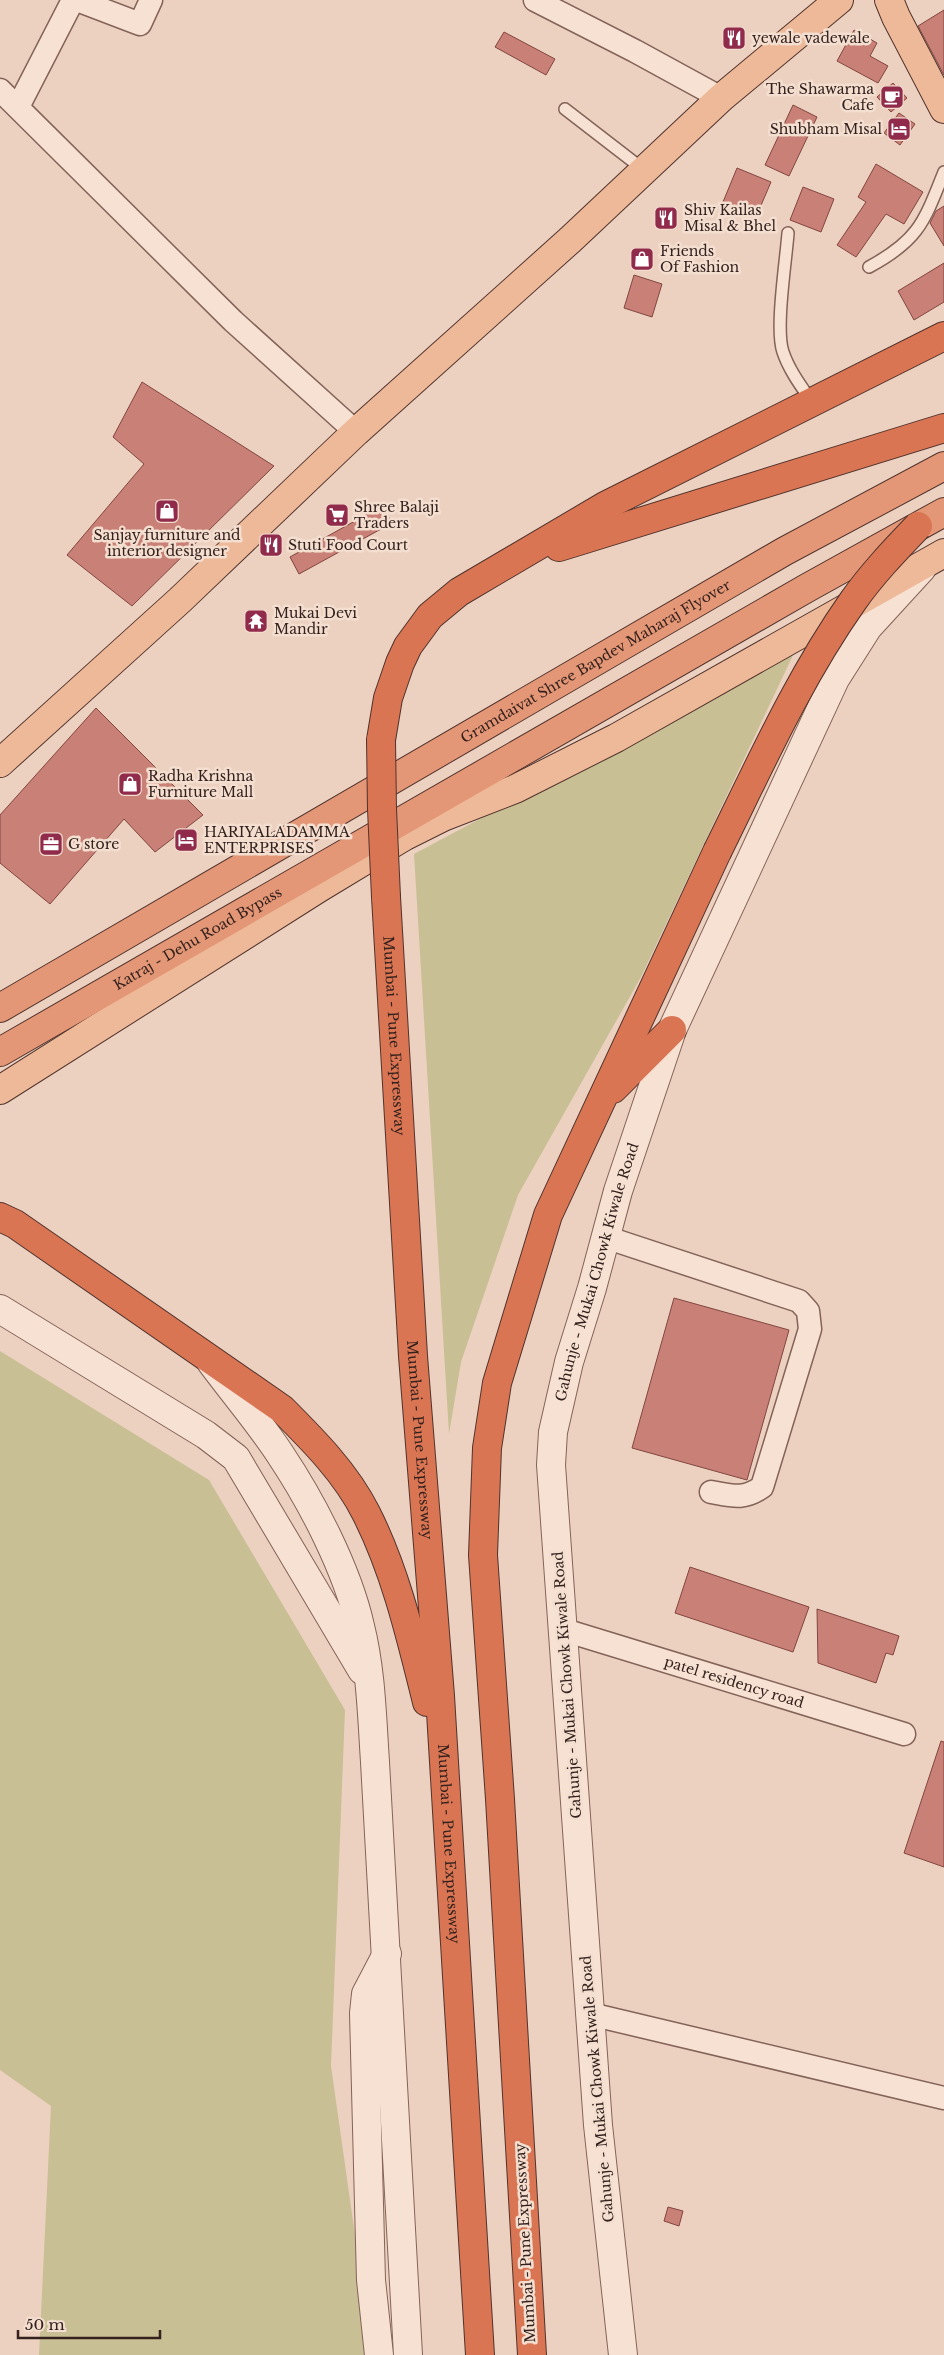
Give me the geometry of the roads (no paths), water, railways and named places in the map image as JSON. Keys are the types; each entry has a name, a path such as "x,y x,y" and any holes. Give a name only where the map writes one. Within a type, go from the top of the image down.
{"highway":[{"path":"496,570 605,506 812,404 944,336"},
{"path":"496,570 572,542 944,428"},
{"name":"Gramdaivat Shree Bapdev Maharaj Flyover","path":"0,1008 785,551 944,466"},
{"path":"397,832 807,588 944,512"},
{"name":"Mumbai - Pune Expressway","path":"532,2355 483,1555 483,1512 487,1448 497,1383 518,1306 548,1215 717,852 811,666 854,600 884,561 918,526"},
{"name":"Mumbai - Pune Expressway","path":"480,2355 440,1696 413,1356 386,897 381,740 393,679 418,631 444,604 459,592 496,570"},
{"name":"Katraj - Dehu Road Bypass","path":"0,1052 397,832"},
{"path":"600,1102 672,1030"},
{"path":"0,1217 15,1224 282,1409 315,1443 345,1479 366,1512 384,1554 406,1615 443,1769"}],"main road":[{"path":"0,763 180,600 356,432 570,240 721,98 839,0"},
{"path":"889,0 944,109"},
{"path":"0,1090 319,888 397,832 443,817 515,789 616,738 936,557"}],"street":[{"path":"18,107 72,0"},
{"path":"77,0 140,24 152,0"},
{"path":"535,0 636,50 721,98"},
{"path":"0,90 233,321 356,432"},
{"name":"Gahunje - Mukai Chowk Kiwale Road","path":"623,2355 598,2125 551,1450 558,1406 618,1191 672,1030 835,679 868,626 936,557"},
{"path":"606,1237 798,1302 808,1311 810,1329 762,1487 750,1495 738,1497 711,1492"},
{"path":"0,1309 206,1435 236,1458 369,1681"},
{"path":"208,1358 280,1453 302,1490 349,1588 361,1627 369,1681 387,1954 408,2355"},
{"name":"patel residency road","path":"564,1630 904,1734"},
{"path":"379,2355 371,2280 364,2013 366,1994 387,1954"},
{"path":"590,2014 944,2098"}],"lane":[{"path":"564,109 644,170"},
{"path":"869,267 902,247 916,232 928,210 944,172"},
{"path":"788,233 780,331 782,350 788,366 812,404"}],"place":[{"name":"yewale vadewale","path":"734,38"},
{"name":"The Shawarma Cafe","path":"892,97"},
{"name":"Shubham Misal","path":"899,129"},
{"name":"Shiv Kailas Misal & Bhel","path":"666,218"},
{"name":"Friends Of Fashion","path":"642,259"},
{"name":"Sanjay furniture and interior designer","path":"167,511"},
{"name":"Shree Balaji Traders","path":"337,515"},
{"name":"Stuti Food Court","path":"271,545"},
{"name":"Mukai Devi Mandir","path":"256,621"},
{"name":"Radha Krishna Furniture Mall","path":"130,784"},
{"name":"HARIYALADAMMA ENTERPRISES","path":"186,840"},
{"name":"G store","path":"51,844"}]}
